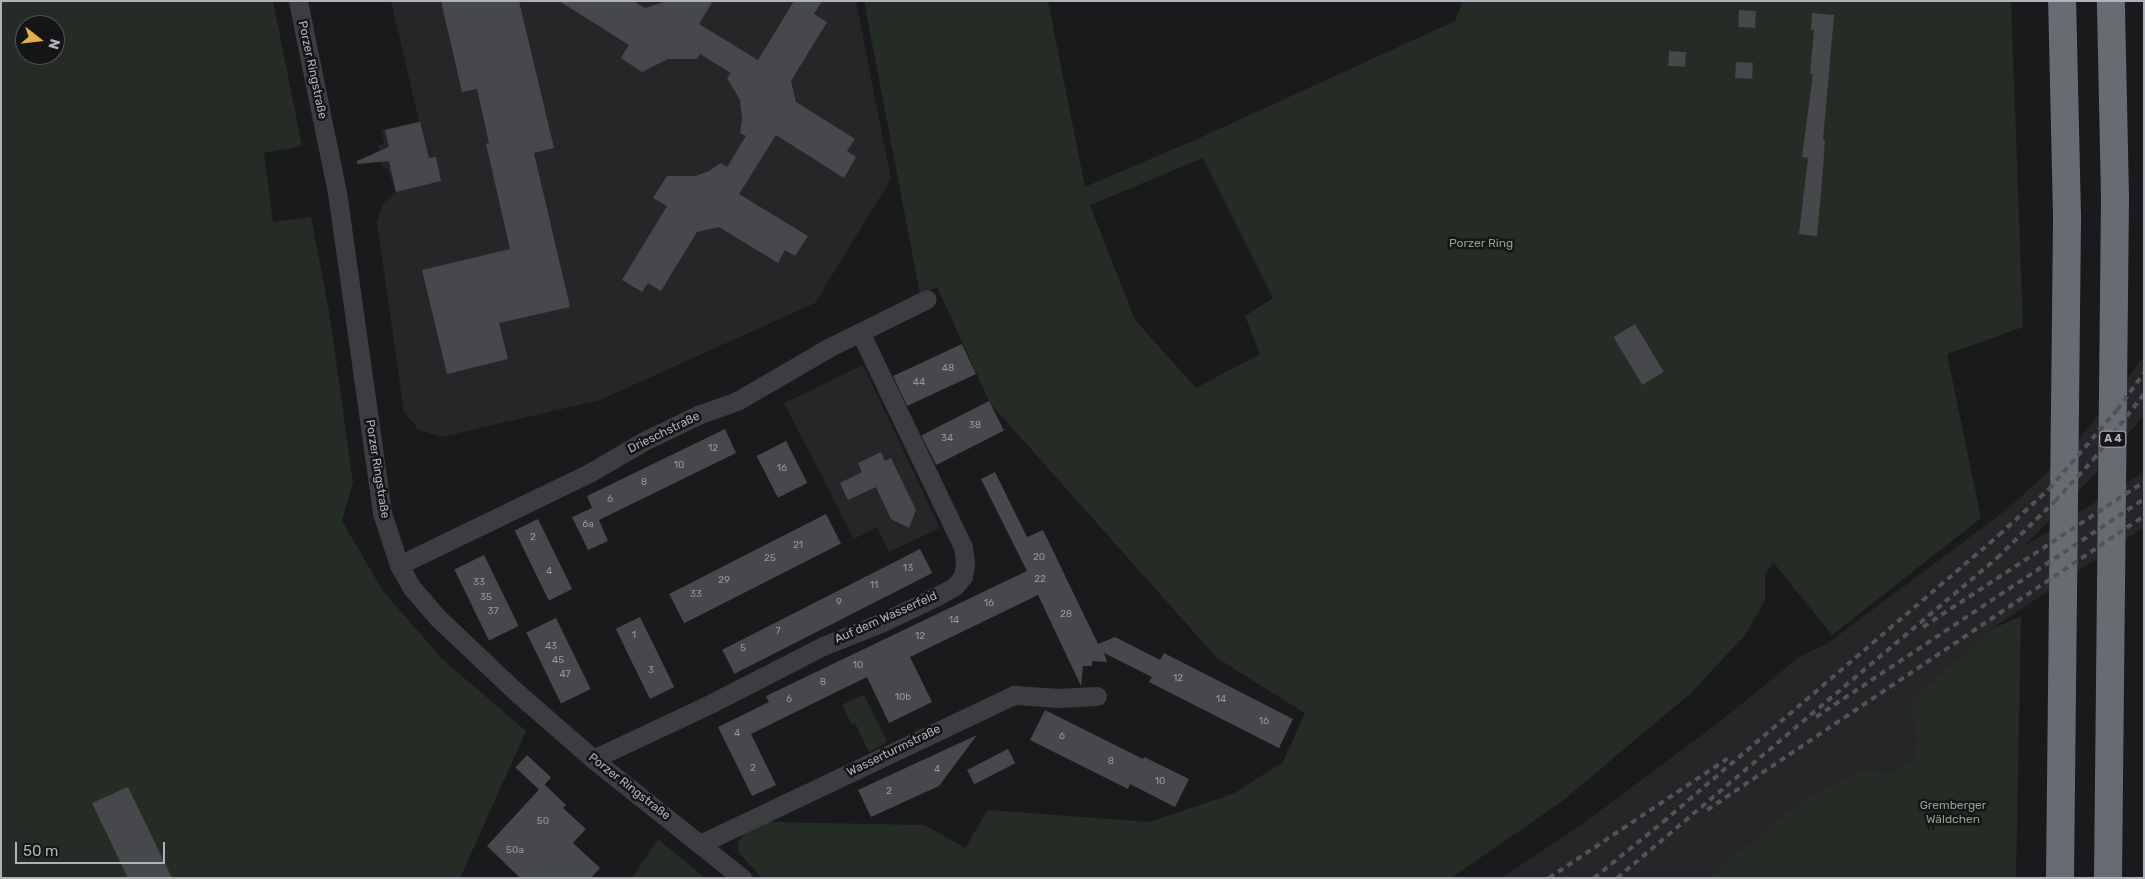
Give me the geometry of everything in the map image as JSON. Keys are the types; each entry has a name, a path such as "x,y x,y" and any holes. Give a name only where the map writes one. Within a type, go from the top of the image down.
{"highway":[{"path":"2060,878 2067,216 2062,1"},
{"name":"A 4","path":"2108,878 2115,198 2111,1"}],"street":[{"name":"Porzer Ringstraße","path":"298,1 337,192 382,513 399,565 412,588 436,617 514,690 593,759 742,878"},
{"name":"Drieschstraße","path":"399,565 592,472 646,440 698,415 737,402 860,332 927,299"},
{"name":"Auf dem Wasserfeld","path":"593,759 712,703 823,646 883,622 939,595 955,586 963,576 965,563 963,547 860,332"},
{"name":"Wasserturmstraße","path":"700,844 1014,696 1058,698 1097,696"}],"shaded area":[{"path":"391,1 856,1 891,179 815,303 600,400 442,437 419,430 404,412 377,222 383,204 395,192 388,168 383,169 378,145 384,144 381,130 419,121"},
{"path":"2144,357 2144,415 2097,472 2023,547 2144,472 2144,527 1990,630 1909,702 1917,737 1913,761 1889,774 1867,769 1743,850 1707,878 1501,878 1585,822 1718,723 1799,657 1828,643 2006,510 2045,475 2085,432"},
{"path":"863,365 940,528 889,552 877,527 854,539 784,403"}],"green space":[{"path":"1,1 273,1 302,146 264,153 273,222 311,217 329,311 353,482 342,521 383,591 442,659 526,731 460,878 1,878"},
{"name":"Porzer Ring","path":"864,1 1048,1 1085,187 1195,140 1455,21 1463,1 2011,1 2023,327 1947,354 1981,518 1832,635 1774,563 1765,573 1765,601 1744,636 1691,693 1561,802 1451,878 762,878 738,852 738,842 746,832 768,822 925,825 965,848 988,810 1149,822 1235,793 1283,762 1305,713 1217,658 990,403 937,287 920,294","holes":["1203,158 1273,298 1245,316 1260,354 1196,388 1135,320 1090,205"]},
{"name":"Gremberger Wäldchen","path":"2021,616 2016,878 1707,878 1806,798 1867,769 1889,774 1913,761 1917,737 1909,702 1990,630"},
{"path":"864,695 887,742 869,752 856,725 851,723 842,705"},
{"path":"658,839 705,878 632,878"}],"building":[{"path":"441,1 519,1 554,148 534,153 570,307 499,323 508,359 447,374 422,270 510,249 486,144 489,143 477,89 462,92"},
{"path":"559,1 633,1 645,8 667,1 713,1 699,24 758,60 794,1 822,1 814,14 827,22 791,81 796,102 855,139 847,151 856,157 844,178 776,135 739,194 808,236 795,256 785,250 778,263 719,227 697,232 661,291 648,283 642,292 622,280 667,206 653,198 667,176 696,176 709,171 721,163 727,167 746,136 740,133 742,120 740,100 727,78 731,73 700,54 697,59 668,59 642,72 621,58 629,45"},
{"path":"1739,10 1756,11 1755,28 1738,27"},
{"path":"1812,13 1834,15 1817,236 1799,234 1808,158 1802,157 1813,74 1810,74 1814,30 1811,30"},
{"path":"1669,51 1686,52 1685,67 1668,66"},
{"path":"1736,62 1753,63 1752,79 1735,78"},
{"path":"420,122 429,158 436,157 441,181 396,192 389,161 357,164 357,161 389,147 385,130"},
{"path":"1635,324 1664,372 1642,385 1614,337"},
{"path":"962,344 976,374 907,406 893,376"},
{"path":"989,401 1004,430 936,465 921,436"},
{"path":"725,429 736,453 599,520 608,541 588,550 572,517 592,508 587,496"},
{"path":"786,441 807,483 778,498 757,456"},
{"path":"881,452 885,461 891,458 916,510 909,528 891,519 876,487 848,500 840,483 862,472 858,463"},
{"path":"995,472 1027,537 1043,530 1098,644 1115,637 1160,660 1164,653 1293,719 1279,748 1149,682 1152,677 1104,653 1107,662 1092,661 1092,666 1083,666 1081,686 1038,595 910,657 932,702 889,723 867,677 751,734 776,785 752,796 718,727 769,702 766,696 1027,571 981,479"},
{"path":"826,514 841,543 684,623 669,594"},
{"path":"538,519 572,589 549,601 515,530"},
{"path":"920,549 932,573 734,674 722,650"},
{"path":"484,555 519,626 489,640 454,569"},
{"path":"640,617 674,687 650,699 616,629"},
{"path":"556,618 591,689 561,703 526,632"},
{"path":"1045,710 1143,759 1144,757 1189,779 1175,807 1130,784 1128,789 1030,740"},
{"path":"977,735 939,786 871,817 858,790"},
{"path":"1008,749 1015,763 974,784 967,770"},
{"path":"527,755 551,778 540,790 515,767"},
{"path":"544,784 566,805 563,808 586,829 573,843 600,868 591,878 520,878 487,846"},
{"path":"128,787 172,878 128,878 92,803"}],"railway":[{"path":"1594,878 1663,822 1999,535 2049,489 2117,410 2144,373"},
{"path":"1617,878 1997,558 2055,501 2093,460 2144,394"},
{"path":"1923,627 2144,482"},
{"path":"1816,717 2144,499"},
{"path":"1707,810 2144,516"},
{"path":"1549,878 1728,758"}]}
